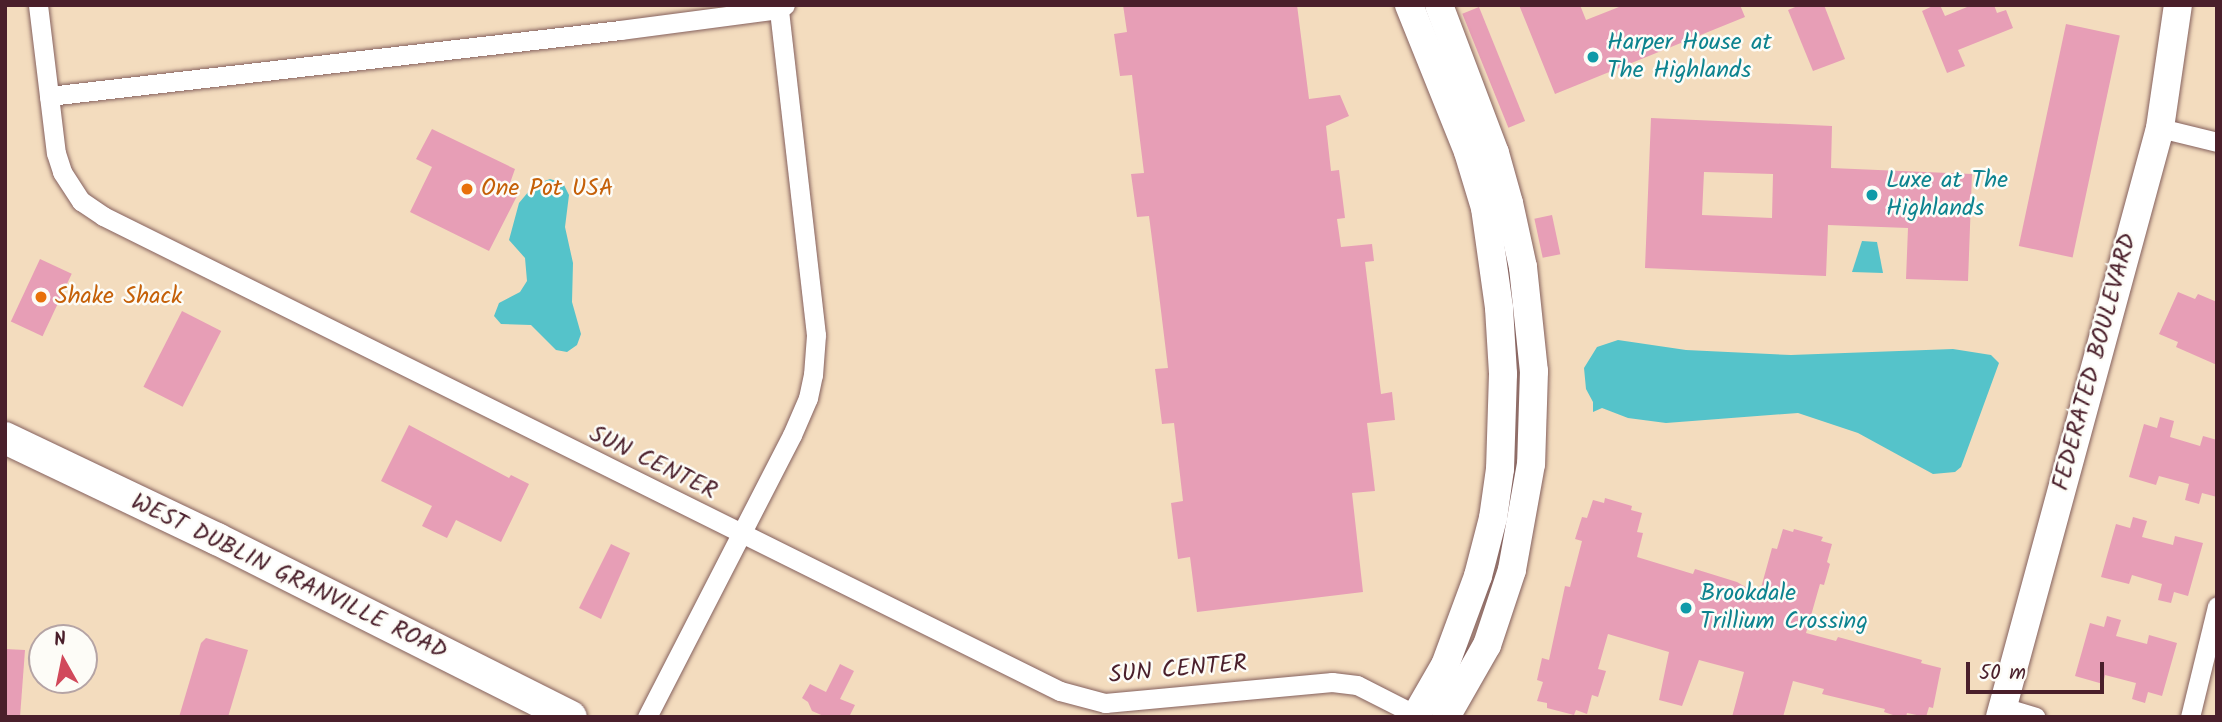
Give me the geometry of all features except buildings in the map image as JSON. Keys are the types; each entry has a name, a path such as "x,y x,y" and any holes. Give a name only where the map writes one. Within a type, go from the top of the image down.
{"main road":[{"name":"WEST DUBLIN GRANVILLE ROAD","path":"5,439 206,534 571,717"}],"street":[{"name":"SUN CENTER","path":"38,5 62,172 81,201 103,216 742,534 1077,697 1105,703 1142,701 1332,682 1357,685 1417,716"},
{"path":"1409,5 1464,140 1485,208 1499,308 1503,374 1500,469 1481,564 1445,665 1417,716"},
{"path":"1439,5 1495,153 1509,203 1523,267 1534,370 1531,464 1512,570 1488,645 1446,717"},
{"name":"FEDERATED BOULEVARD","path":"2001,712 2160,128 2178,5"},
{"path":"49,96 607,32 782,7 817,352 808,398 742,534 647,717"},
{"path":"2160,128 2217,142"},
{"path":"2190,717 2217,607"},
{"path":"2001,712 2036,717"}],"water":[{"path":"550,179 563,183 569,195 565,227 573,263 572,302 581,334 577,345 567,352 556,350 531,325 501,324 494,316 499,303 520,292 527,281 525,258 509,240 519,203 534,185"},
{"path":"1862,241 1877,242 1883,273 1852,272"},
{"path":"1618,340 1686,350 1791,355 1953,349 1991,355 1999,363 1961,467 1955,472 1933,474 1858,433 1798,413 1666,423 1628,418 1602,408 1593,412 1593,402 1586,389 1584,368 1597,347"}],"place":[{"name":"Harper House at The Highlands","path":"1593,57"},
{"name":"One Pot USA","path":"467,189"},
{"name":"Luxe at The Highlands","path":"1872,195"},
{"name":"Shake Shack","path":"41,297"},
{"name":"Brookdale Trillium Crossing","path":"1686,608"}]}
